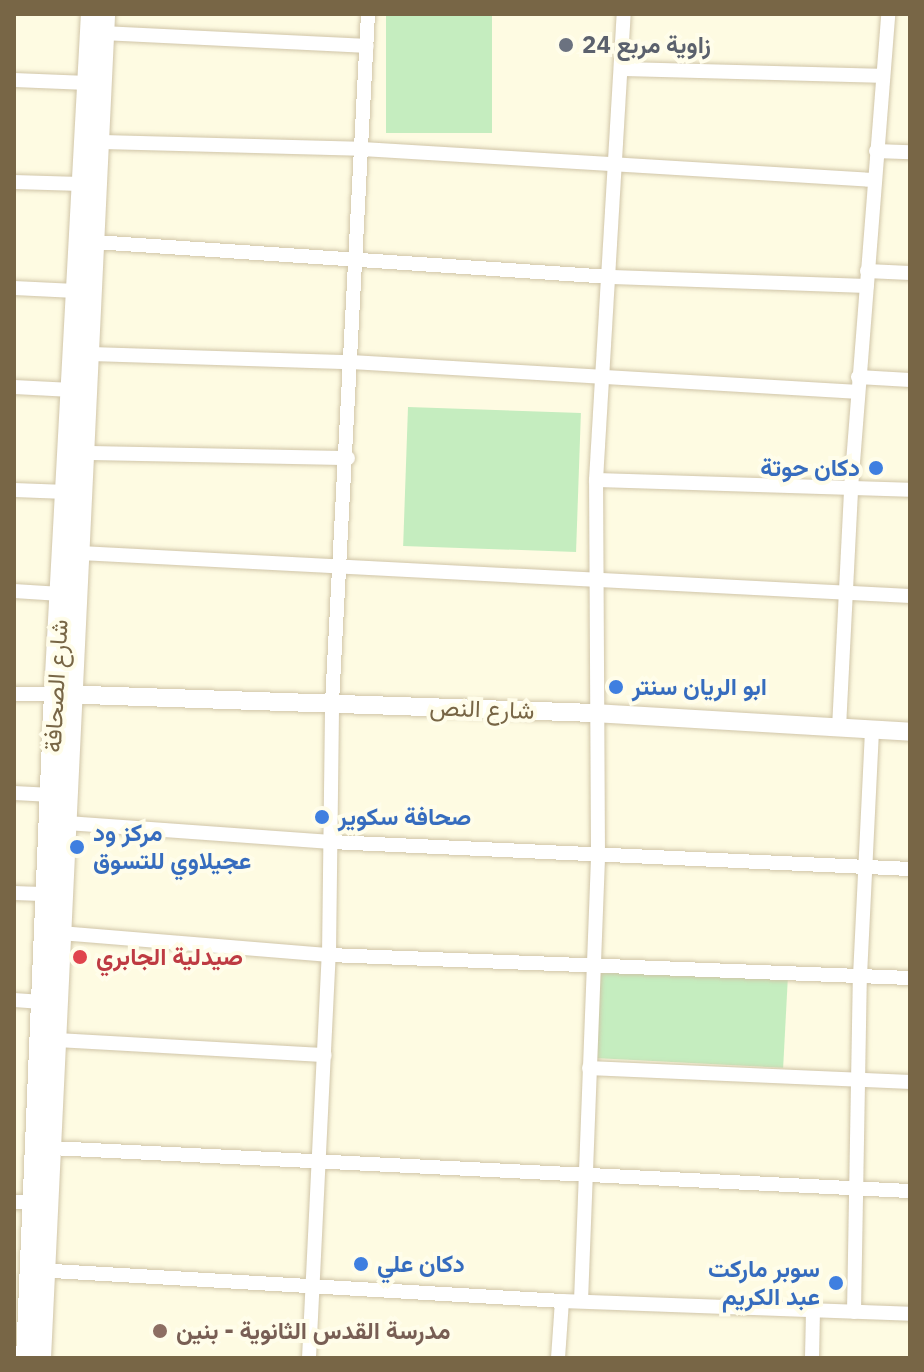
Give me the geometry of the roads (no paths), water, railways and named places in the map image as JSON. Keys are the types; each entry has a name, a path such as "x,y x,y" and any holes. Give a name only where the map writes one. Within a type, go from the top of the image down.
{"main road":[{"name":"شارع الصحافة","path":"26,1358 51,1148 67,823 61,594 91,14"},
{"name":"شارع الصحافة","path":"41,1358 37,1270 23,1202 42,1002 52,795 80,553 105,24"}],"street":[{"path":"309,1358 329,955 332,703 348,458 368,14"},
{"path":"581,1301 598,853 594,713 596,480 612,277 624,14"},
{"path":"839,728 858,384 888,14"},
{"path":"105,24 367,46"},
{"path":"621,69 881,76"},
{"path":"14,80 88,83"},
{"path":"100,142 362,149 617,167 873,180"},
{"path":"876,151 910,152"},
{"path":"14,182 81,184"},
{"path":"94,242 356,257 612,277 867,278 910,273"},
{"path":"14,288 76,291"},
{"path":"90,354 351,362 602,378 858,384 910,380"},
{"path":"14,387 72,390"},
{"path":"85,453 348,458"},
{"path":"596,480 910,490"},
{"path":"14,490 67,492"},
{"path":"80,553 910,596"},
{"path":"14,591 61,594"},
{"path":"14,694 64,694"},
{"name":"شارع النص","path":"64,694 594,713 910,732"},
{"path":"854,1312 860,976 872,730"},
{"path":"14,793 52,795"},
{"path":"67,823 331,842 910,869"},
{"path":"14,893 48,894"},
{"path":"61,933 329,955 910,978"},
{"path":"14,1000 42,1002"},
{"path":"55,1040 325,1055"},
{"path":"589,1068 910,1082"},
{"path":"51,1148 910,1191"},
{"path":"37,1270 562,1301 910,1314"},
{"path":"558,1358 562,1301"},
{"path":"812,1358 813,1309"}],"place":[{"name":"زاوية مربع 24","path":"566,45"},
{"name":"دكان حوتة","path":"876,468"},
{"name":"ابو الريان سنتر","path":"616,687"},
{"name":"صحافة سكوير","path":"322,817"},
{"name":"مركز ود عجيلاوي للتسوق","path":"77,847"},
{"name":"صيدلية الجابري","path":"80,957"},
{"name":"دكان علي","path":"361,1264"},
{"name":"سوبر ماركت عبد الكريم","path":"836,1283"},
{"name":"مدرسة القدس الثانوية - بنين","path":"160,1331"}]}
